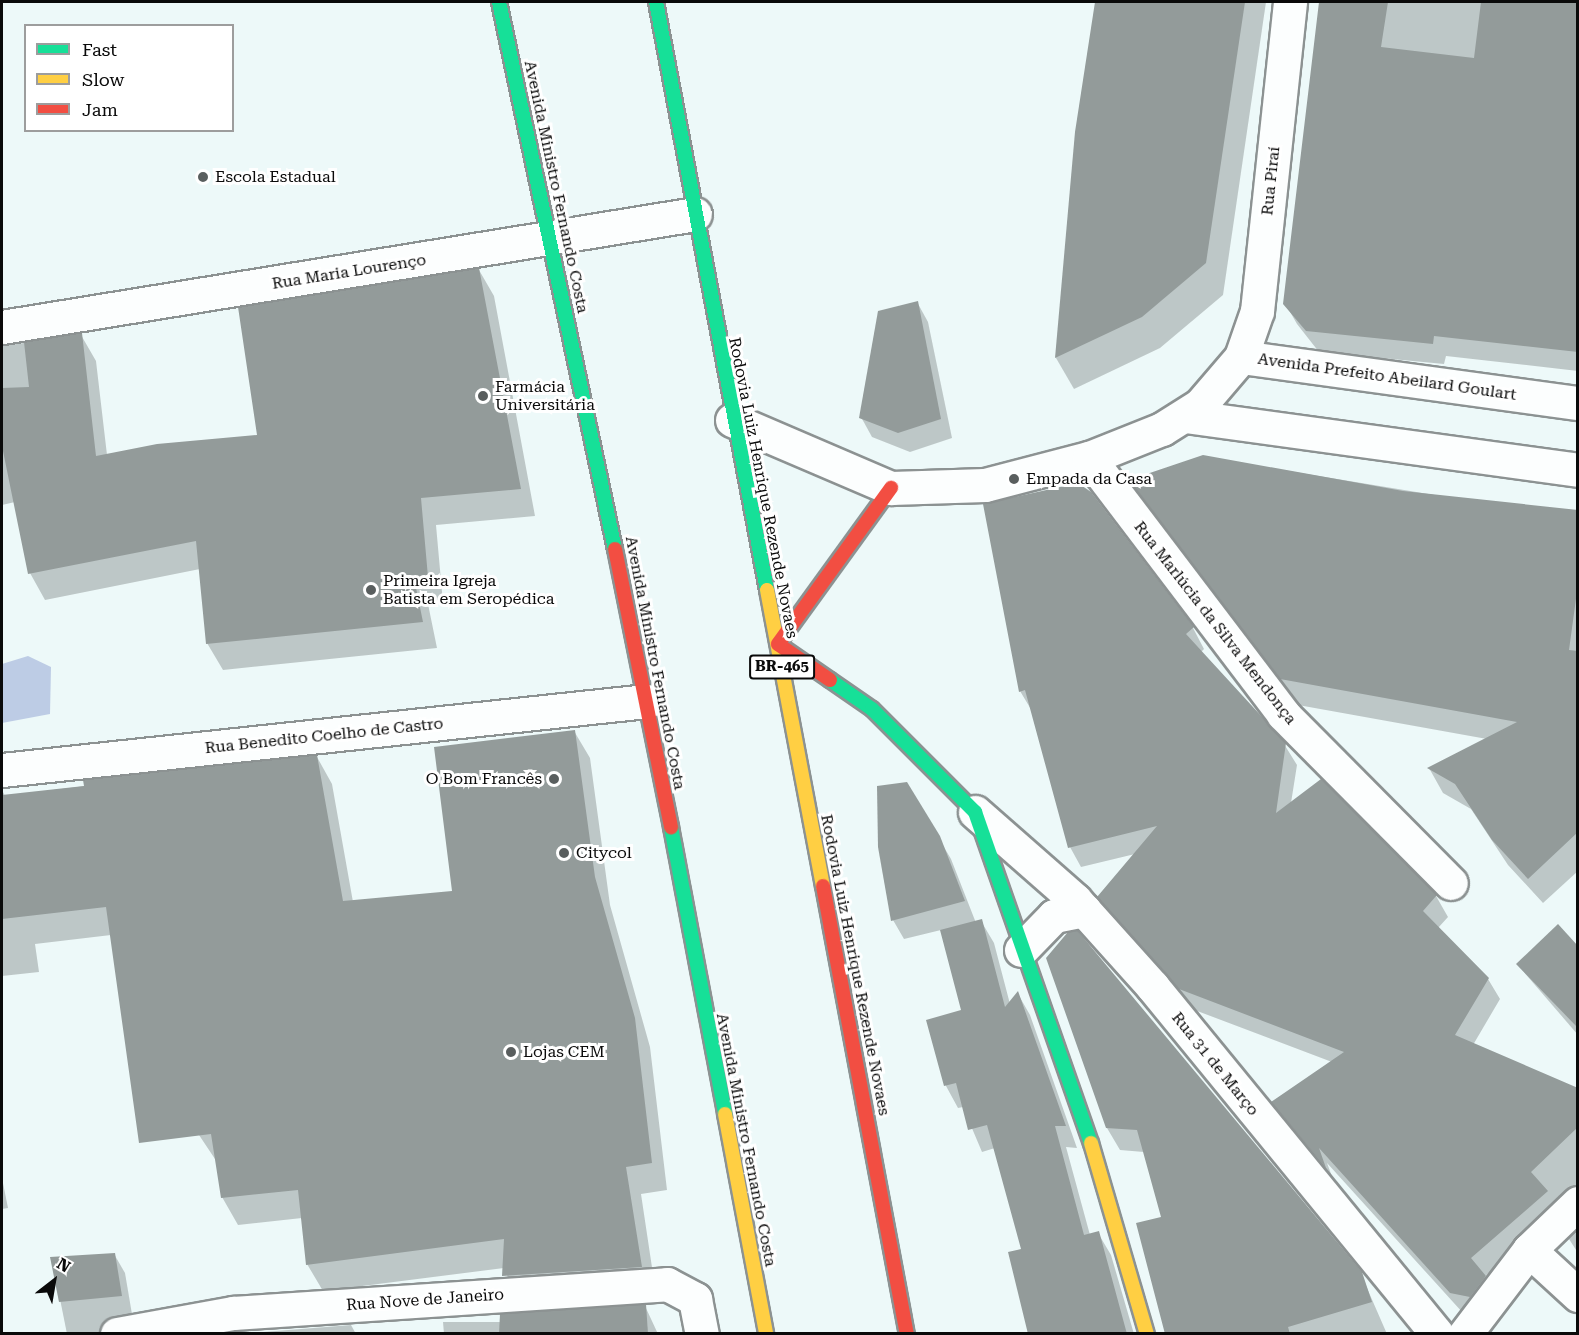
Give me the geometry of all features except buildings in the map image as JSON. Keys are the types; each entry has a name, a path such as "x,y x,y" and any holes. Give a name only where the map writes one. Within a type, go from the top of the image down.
{"main road":[{"name":"Avenida Ministro Fernando Costa","path":"499,2 647,701 766,1334"},
{"name":"Rodovia Luiz Henrique Rezende Novaes","path":"656,2 732,420 778,644 907,1334"},
{"path":"891,488 778,644 872,709 975,812 1021,950 1105,1182 1147,1334"}],"street":[{"name":"Rua Piraí","path":"1241,357 1257,311 1290,2"},
{"name":"Rua Maria Lourenço","path":"2,327 551,241 695,214"},
{"name":"Avenida Prefeito Abeilard Goulart","path":"732,420 891,488 985,485 1089,458 1185,416 1221,385 1241,357 1578,404"},
{"path":"1185,416 1578,470"},
{"name":"Rua Marlúcia da Silva Mendonça","path":"1089,458 1283,714 1451,883"},
{"name":"Rua Benedito Coelho de Castro","path":"2,770 647,701"},
{"name":"Rua 31 de Março","path":"975,812 1084,910 1437,1334"},
{"path":"1021,950 1054,916 1084,910"},
{"path":"1465,1334 1529,1250 1578,1203"},
{"path":"1529,1250 1578,1295"},
{"name":"Rua Nove de Janeiro","path":"117,1334 233,1313 667,1284 695,1299 702,1334"}],"shaded area":[{"path":"28,656 51,667 50,714 2,723 2,664"}],"traffic: fast":[{"path":"499,2 615,549"},
{"path":"656,2 767,590"},
{"path":"830,680 872,709 975,812 1091,1143"},
{"path":"671,827 725,1114"}],"traffic: slow":[{"path":"767,590 823,886"},
{"path":"725,1114 766,1334"},
{"path":"1091,1143 1147,1334"}],"traffic: jam":[{"path":"830,680 778,644 891,488"},
{"path":"615,549 671,827"},
{"path":"823,886 907,1334"}],"place":[{"name":"Escola Estadual","path":"203,177"},
{"name":"Farmácia Universitária","path":"483,396"},
{"name":"Empada da Casa","path":"1014,479"},
{"name":"Primeira Igreja Batista em Seropédica","path":"371,590"},
{"name":"O Bom Francês","path":"554,779"},
{"name":"Citycol","path":"564,853"},
{"name":"Lojas CEM","path":"511,1052"}]}
